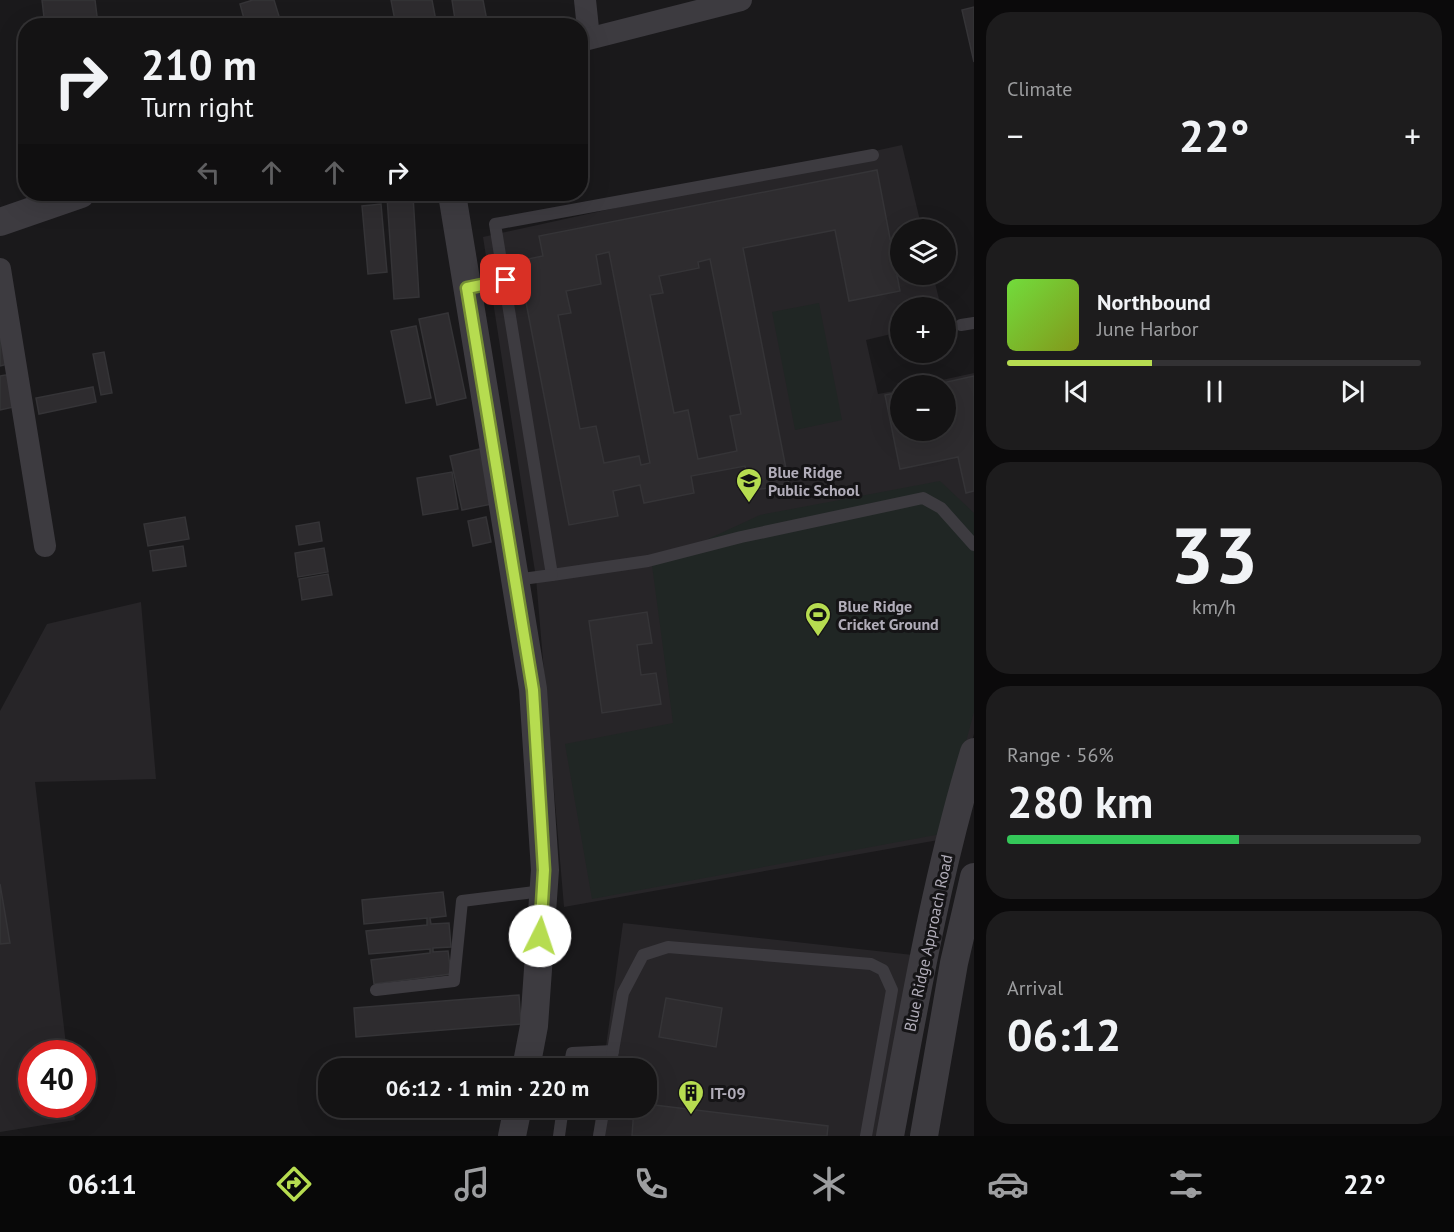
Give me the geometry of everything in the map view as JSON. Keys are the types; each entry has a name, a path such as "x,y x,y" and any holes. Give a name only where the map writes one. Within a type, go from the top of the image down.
{"street":[{"path":"585,0 585,18"},
{"path":"588,39 741,0"},
{"path":"0,222 61,201"},
{"path":"453,201 533,690 544,870 534,1026 528,1058"},
{"path":"0,269 45,546"},
{"name":"Blue Ridge Approach Road","path":"890,1136 919,978 961,796 974,752"},
{"name":"Blue Ridge Approach Road","path":"924,1136 954,963 974,877"},
{"path":"512,1136 516,1118"}],"lane":[{"path":"552,575 506,280 495,224 873,154"},
{"path":"467,288 506,280"},
{"path":"961,325 974,323"},
{"path":"514,580 648,561 741,537 923,498 941,508 974,544"},
{"path":"376,990 454,981 462,901 543,891"},
{"path":"612,1058 623,993 643,955 668,947 871,964 883,970 892,990 866,1136"},
{"path":"571,1058 572,1053 613,1051"},
{"path":"559,1136 561,1118"},
{"path":"599,1136 602,1118"}],"shaded area":[{"name":"Blue Ridge Public School","path":"902,145 920,219 890,219 890,285 936,285 938,297 890,297 890,334 866,340 878,394 890,392 890,441 956,441 956,377 974,373 974,734 944,839 564,907 536,578 483,237"},
{"path":"819,303 842,420 795,430 772,312"},
{"name":"Blue Ridge Cricket Ground","path":"940,481 974,513 974,712 941,834 592,899 565,744 673,723 652,565 760,515"},
{"path":"141,602 156,779 35,782 65,1040 18,1040 18,1118 75,1118 75,1120 0,1132 0,711 47,624"},
{"path":"623,923 913,955 881,1136 593,1136 595,1118 657,1118 657,1058 604,1058"}],"building":[{"path":"42,0 95,0 97,18 44,18"},
{"path":"253,0 274,0 280,18 244,18 240,4"},
{"path":"391,0 432,0 435,18 394,18"},
{"path":"452,0 483,0 486,18 455,18"},
{"path":"974,7 974,62 962,10"},
{"path":"877,170 890,238 890,285 899,285 900,291 849,301 835,230 743,248 789,484 751,491 745,466 691,476 694,493 644,503 640,485 613,491 618,516 569,525 518,261 543,256 539,236","holes":["609,252 650,463 641,465 639,456 604,463 596,426 580,429 558,315 571,313 566,291 601,284 596,255","710,259 741,414 730,416 737,451 698,459 688,410 674,413 650,295 663,293 659,276 699,268 698,262"]},
{"path":"387,201 413,201 419,297 394,299"},
{"path":"381,204 387,272 368,274 362,206"},
{"path":"448,313 466,398 437,405 419,319"},
{"path":"416,326 431,398 406,403 391,331"},
{"path":"0,336 8,364 0,366"},
{"path":"104,352 112,393 101,395 93,354"},
{"path":"11,374 18,406 0,410 0,376"},
{"path":"974,376 974,491 966,493 958,457 900,469 894,441 956,441 956,380"},
{"path":"93,387 96,402 39,414 36,398"},
{"path":"890,394 890,420 885,395"},
{"path":"484,448 497,503 462,510 450,456"},
{"path":"452,472 458,509 423,515 417,478"},
{"path":"185,517 189,539 148,546 144,524"},
{"path":"486,517 491,542 473,546 468,521"},
{"path":"319,522 322,541 299,545 296,526"},
{"path":"183,546 186,566 153,571 150,551"},
{"path":"324,548 328,572 298,577 295,553"},
{"path":"328,574 332,595 302,600 299,579"},
{"path":"647,612 652,643 637,645 641,675 656,673 661,704 602,713 589,621"},
{"path":"0,884 10,943 0,944"},
{"path":"443,892 446,916 430,918 431,924 449,923 451,947 433,948 433,952 448,951 451,974 374,984 371,960 430,953 430,949 369,954 366,931 427,925 427,918 364,924 362,900"},
{"path":"519,995 521,1024 356,1037 354,1008"},
{"path":"666,998 722,1008 716,1047 659,1037"},
{"name":"IT-09","path":"657,1105 828,1126 827,1136 632,1136 633,1118 657,1118"}],"place":[{"name":"Blue Ridge Public School","path":"749,504"},
{"name":"Blue Ridge Cricket Ground","path":"818,638"},
{"name":"IT-09","path":"691,1116"}],"route":[{"path":"506,280 467,288 533,690 544,870 540,936"}]}
